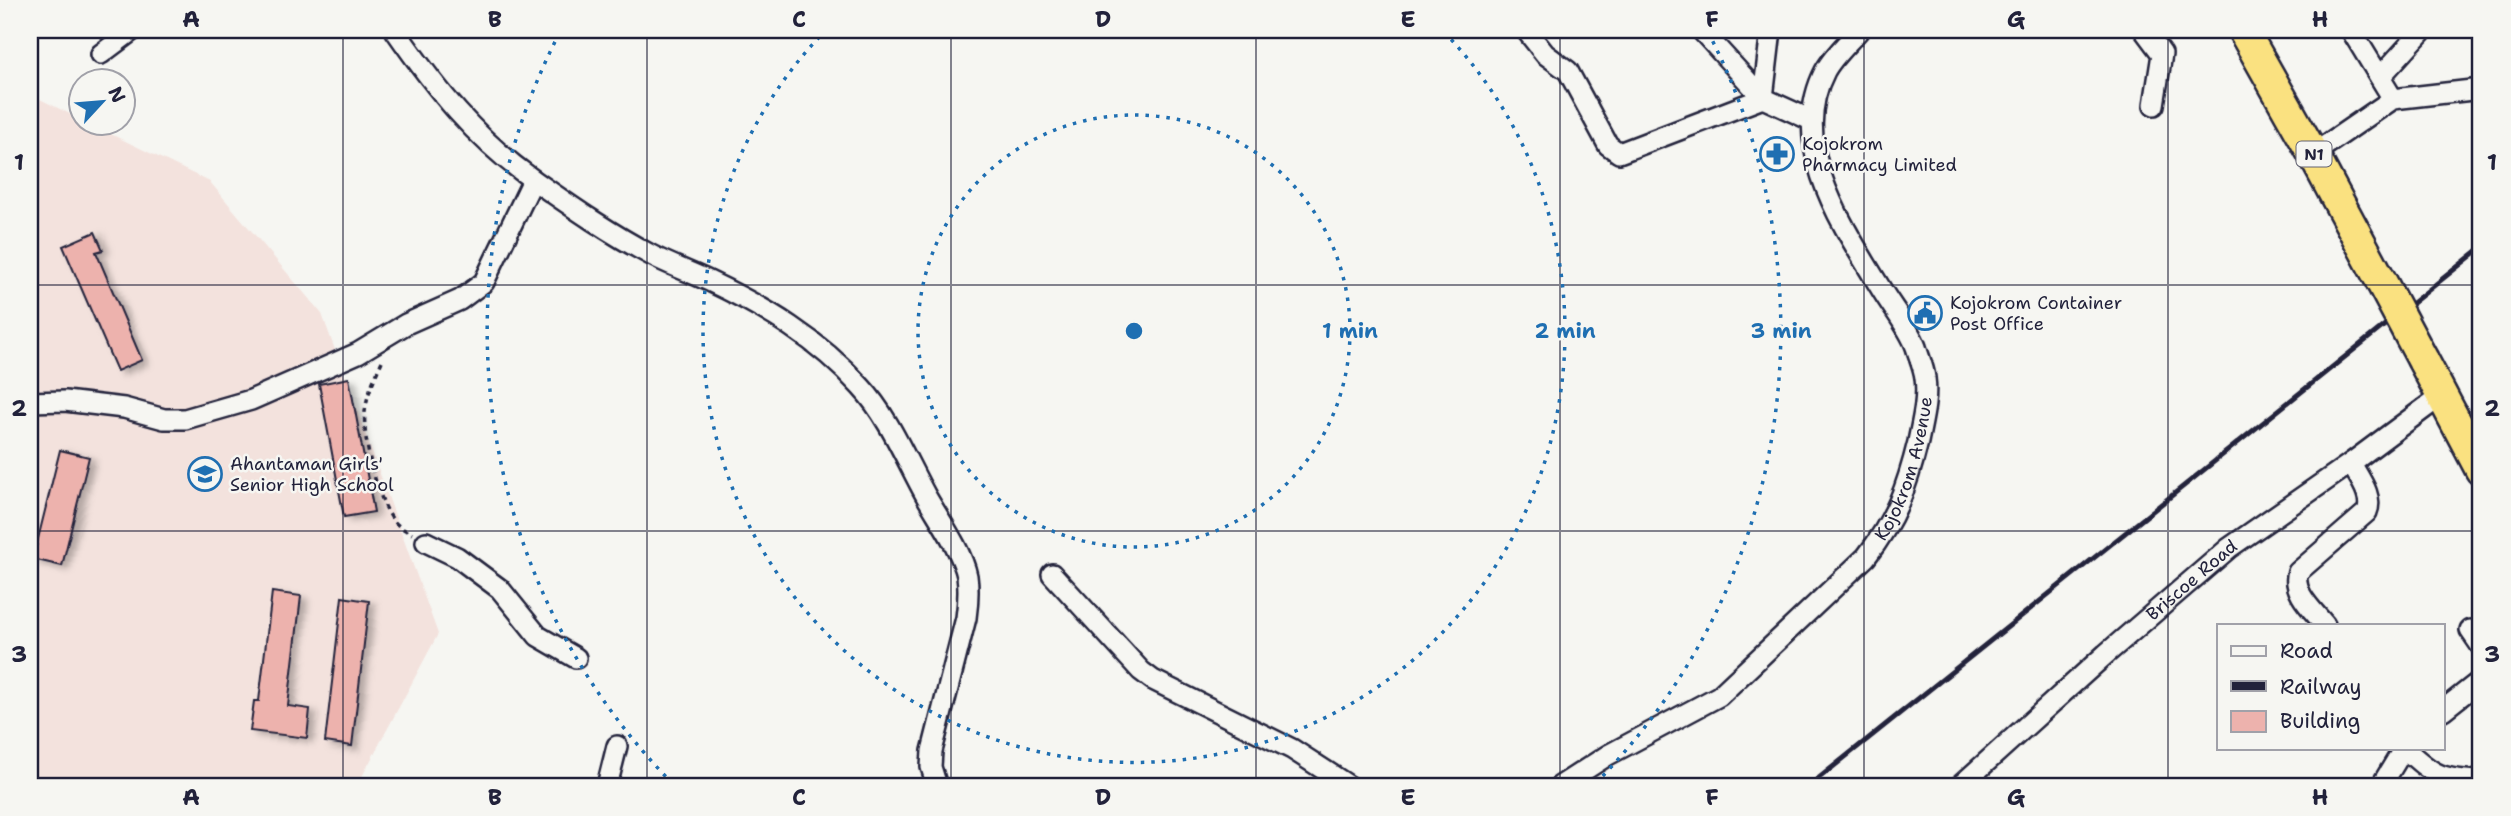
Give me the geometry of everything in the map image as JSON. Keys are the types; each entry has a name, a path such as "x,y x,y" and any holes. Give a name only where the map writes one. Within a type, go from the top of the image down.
{"highway":[{"name":"N1","path":"2243,30 2313,154 2481,470"}],"street":[{"path":"101,54 133,30"},
{"path":"395,30 456,112 476,133 533,180 612,233 768,311 827,353 862,388 885,421 956,549 966,574 966,618 932,751 931,767 937,786"},
{"path":"1526,30 1545,54 1568,71 1608,145 1619,153 1763,98"},
{"path":"1701,30 1763,98 1811,120"},
{"path":"1763,98 1772,30"},
{"name":"Kojokrom Avenue","path":"1560,786 1608,755 1719,696 1866,557 1899,506 1910,475 1925,410 1925,378 1915,344 1849,236 1833,204 1817,159 1811,120 1815,94 1827,68 1859,30"},
{"path":"2144,30 2162,54 2154,105"},
{"path":"2351,30 2393,99"},
{"path":"2380,77 2423,30"},
{"path":"2313,154 2393,99 2481,89"},
{"path":"30,402 65,401 124,408 164,419 186,419 251,400 358,353 396,330 460,300 484,282 533,180"},
{"name":"Briscoe Road","path":"1960,786 2106,654 2229,548 2441,396"},
{"path":"2324,624 2300,594 2296,578 2298,572 2362,518 2370,505 2351,463"},
{"path":"426,542 457,557 500,589 538,636 576,658"},
{"path":"1052,574 1141,671 1153,680 1292,749 1349,786"},
{"path":"2444,709 2481,680"},
{"path":"607,786 617,746"},
{"path":"2381,786 2403,750"},
{"path":"2406,750 2435,774 2453,780 2481,781"}],"path":[{"path":"396,330 369,389 365,412 365,440 382,498 391,517 404,530 426,542"}],"shaded area":[{"name":"Ahantaman Girls' Senior High School","path":"30,94 66,112 66,136 115,136 210,182 322,314 438,634 357,786 30,786"}],"building":[{"path":"95,232 103,250 96,252 142,360 117,371 63,246"},
{"path":"349,378 374,512 344,517 319,384"},
{"path":"60,450 89,457 62,566 33,559"},
{"path":"272,592 301,596 288,706 310,709 307,738 250,731 254,701 259,701"},
{"path":"342,597 369,601 352,746 325,742"}],"railway":[{"path":"1809,786 2481,248"}],"place":[{"name":"Kojokrom Pharmacy Limited","path":"1777,154"},
{"name":"Kojokrom Container Post Office","path":"1925,313"},
{"name":"Ahantaman Girls' Senior High School","path":"205,474"}]}
